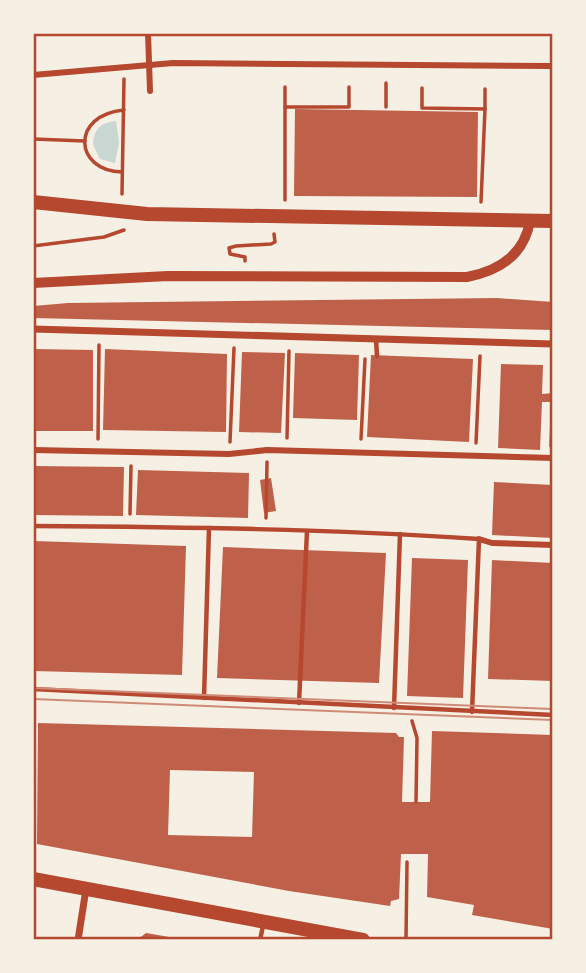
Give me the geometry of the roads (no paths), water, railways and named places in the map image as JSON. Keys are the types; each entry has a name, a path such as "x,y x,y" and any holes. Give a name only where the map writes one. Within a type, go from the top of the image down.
{"main road":[{"path":"33,201 127,213 553,221"},
{"path":"33,878 363,940"}],"street":[{"path":"148,33 150,91"},
{"path":"33,75 150,64 553,66"},
{"path":"33,283 168,276 467,277 486,274 506,263 527,235 530,221"},
{"path":"33,329 553,344"},
{"path":"33,450 229,454 287,450 551,458"},
{"path":"479,539 492,543 553,545"},
{"path":"78,940 86,889"}],"lane":[{"path":"376,338 377,355"},
{"path":"33,526 209,528 479,539 472,712"},
{"path":"204,698 209,528"},
{"path":"299,703 307,531"},
{"path":"394,708 400,534"},
{"path":"33,689 553,715"},
{"path":"260,940 264,921"}],"tram line":[{"path":"33,688 553,709"},
{"path":"33,699 553,720"}]}
